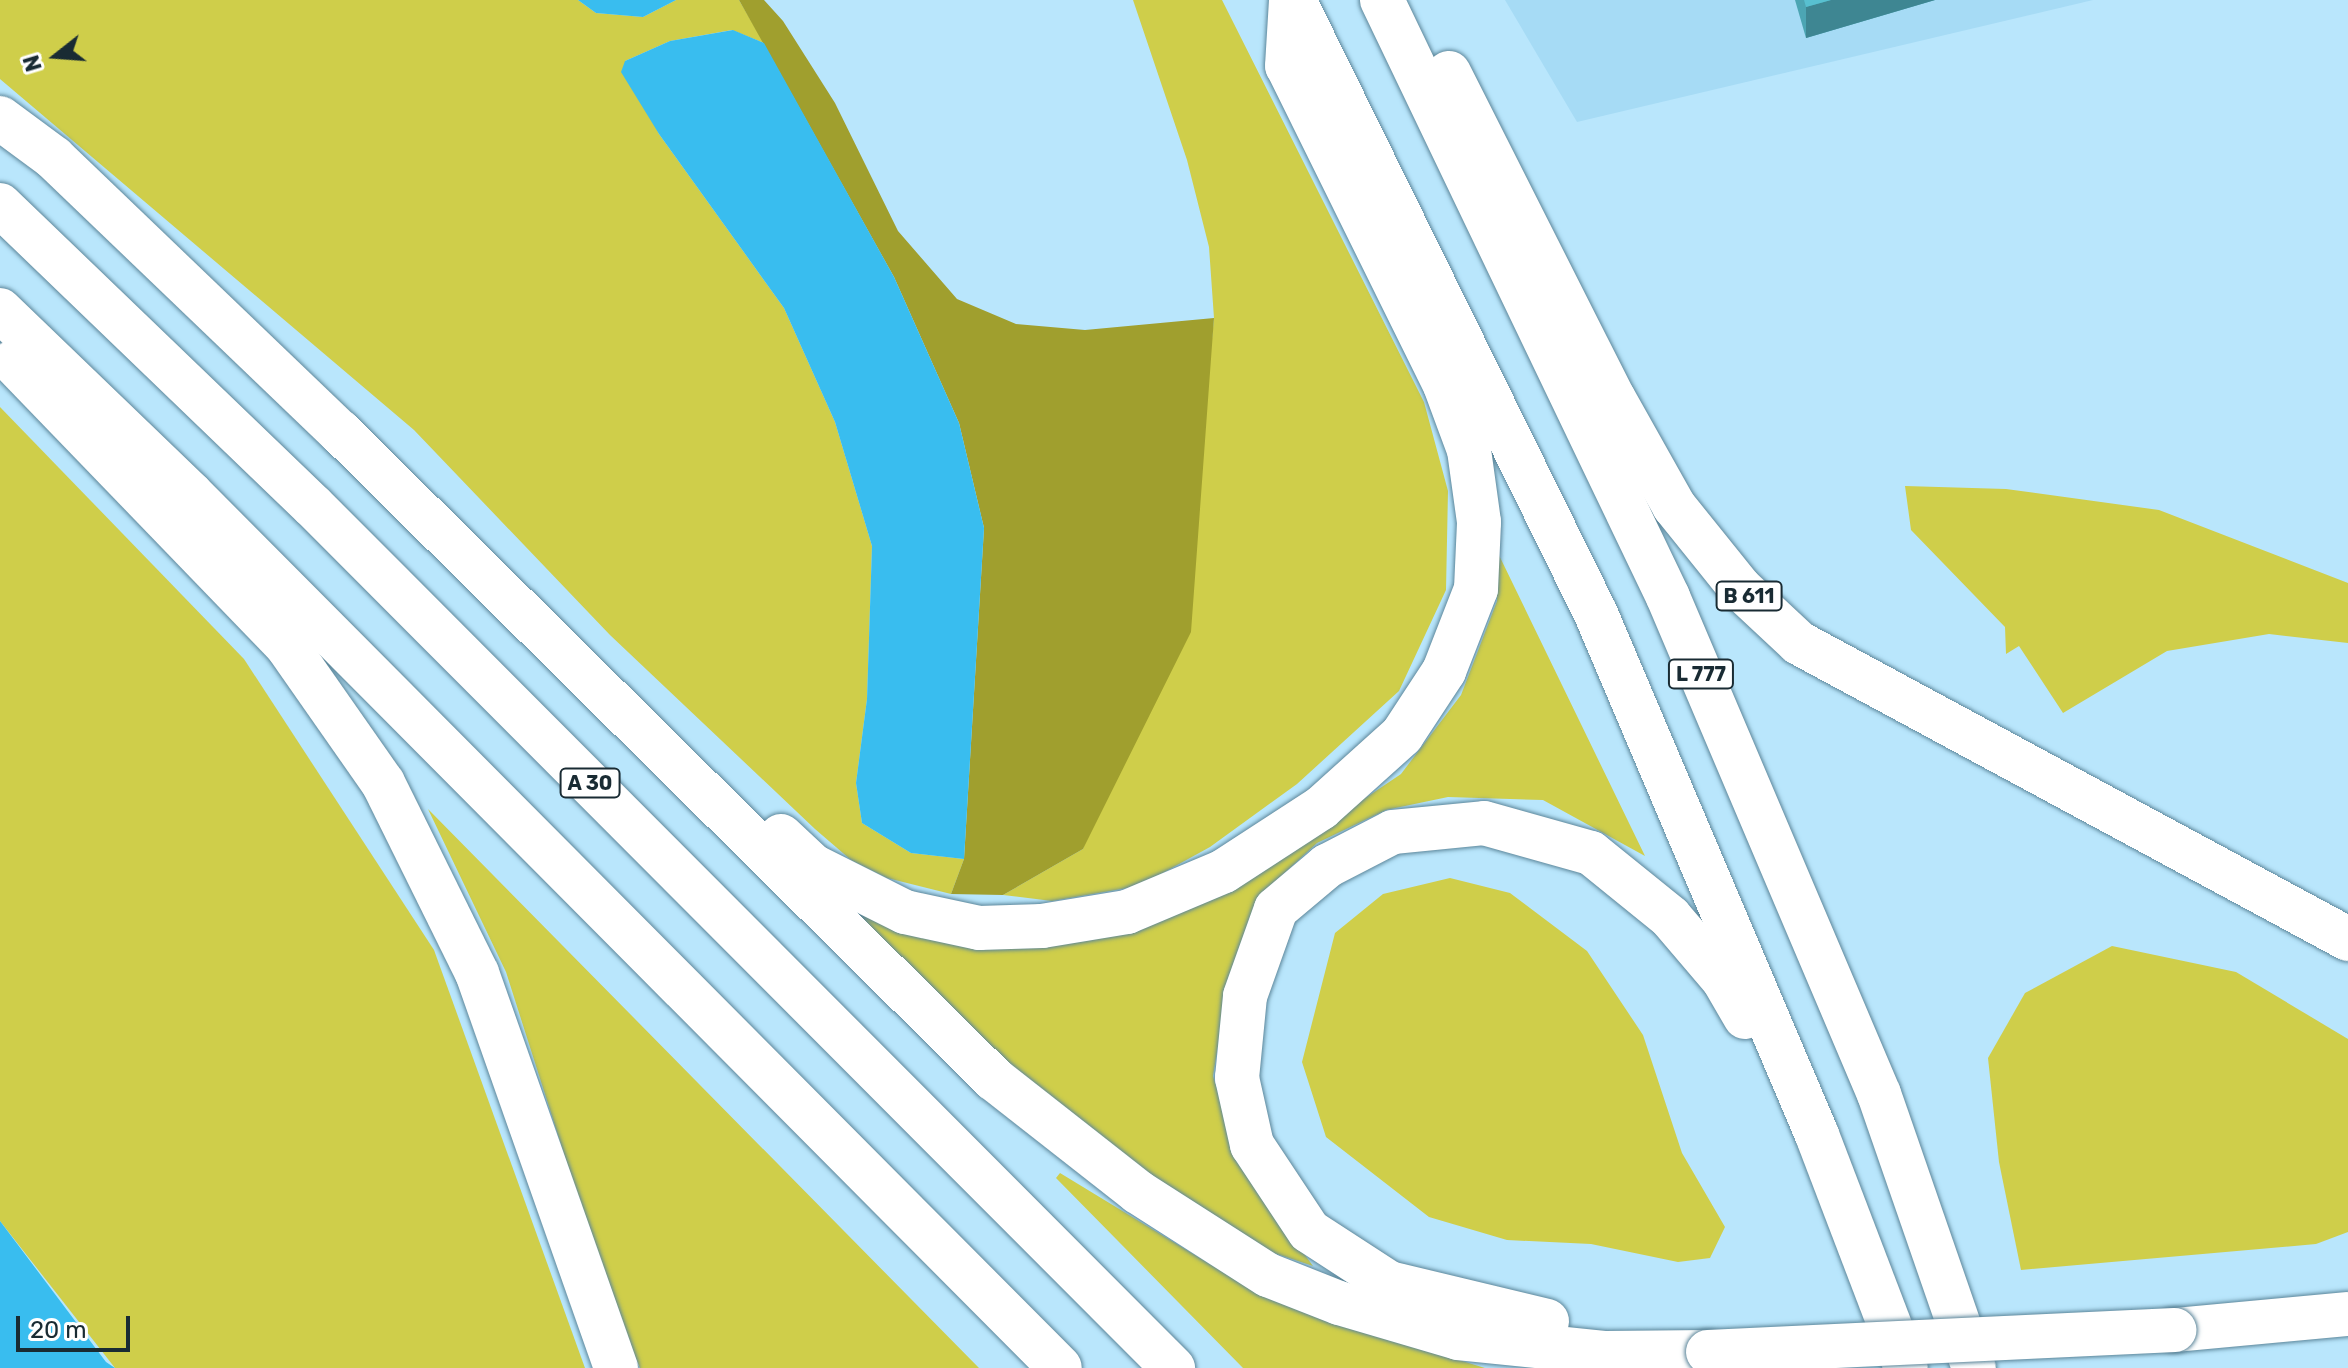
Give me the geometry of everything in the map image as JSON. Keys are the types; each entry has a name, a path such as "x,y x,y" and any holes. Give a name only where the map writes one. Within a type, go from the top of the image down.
{"highway":[{"path":"560,649 602,664 813,866 905,912 979,928 1042,926 1127,912 1224,871 1321,808 1402,735 1444,671 1476,589 1479,522 1469,450 1445,385 1287,66 1292,0"},
{"path":"1292,0 1596,614 1817,1135 1906,1368"},
{"name":"L 777","path":"1382,0 1668,597 1879,1094 1974,1368"},
{"name":"B 611","path":"1403,0 1429,33 1614,399 1674,506 1740,588 1799,643 2348,939"},
{"path":"0,118 54,158 560,649 994,1079 1138,1192 1268,1275 1339,1303 1458,1338 1606,1353 1708,1352 2174,1330 2348,1314"},
{"name":"A 30","path":"0,205 313,506 1173,1368"},
{"path":"0,310 191,494 1060,1368"},
{"path":"0,349 287,646 383,783 477,973 616,1368"},
{"path":"1708,1352 1498,1313 1389,1283 1309,1231 1252,1145 1237,1078 1245,996 1276,909 1327,866 1393,832 1484,823 1591,853 1670,917 1723,979 1817,1135"}],"shaded area":[{"path":"0,0 578,0 596,13 643,17 676,0 739,0 764,43 732,30 670,41 625,61 659,134 784,308 835,422 872,546 867,699 856,783 862,823 911,853 964,859 951,894 887,878 851,860 610,635 414,430 0,79"},
{"path":"739,0 764,0 783,21 835,103 898,231 957,299 1016,324 1085,330 1214,318 1191,632 1083,849 1003,895 951,894 964,859 984,528 959,423 894,277"},
{"path":"1133,0 1222,0 1424,402 1448,491 1446,590 1399,691 1297,784 1210,847 1139,886 1052,901 1003,895 1083,849 1200,461 1214,318 1209,247 1187,160"},
{"path":"1505,0 2093,0 1577,122"},
{"path":"0,407 244,659 434,950 585,1368 115,1368 0,1221"},
{"path":"1905,486 2006,489 2159,510 2348,583 2348,643 2269,634 2167,651 2063,713 2019,646 2006,654 2005,627 1911,530"},
{"path":"1496,549 1645,856 1543,800 1448,797 1386,810 1317,843 1266,890 1229,980 1213,1076 1241,1168 1313,1266 1256,1247 1141,1175 1005,1066 818,892 980,944 1315,832 1401,774 1461,695 1497,601"},
{"path":"428,809 979,1368 640,1368 610,1298 506,972"},
{"path":"1450,878 1510,893 1587,951 1643,1035 1682,1153 1725,1227 1710,1258 1678,1262 1591,1244 1507,1240 1429,1217 1326,1137 1302,1062 1335,933 1383,894"},
{"path":"2112,946 2236,972 2348,1039 2348,1232 2316,1244 2021,1270 1999,1162 1988,1058 2025,993"},
{"path":"1060,1173 1231,1277 1361,1330 1485,1368 1243,1368 1056,1178"}],"water":[{"path":"578,0 676,0 643,17 596,13"},
{"path":"733,30 764,43 894,277 959,423 984,528 964,859 911,853 862,823 856,783 867,699 872,546 835,422 784,308 659,134 621,72 625,61 670,41"},
{"path":"0,1221 106,1362 115,1368 0,1368"}],"building":[{"path":"1804,0 1831,0 1806,7"}]}
